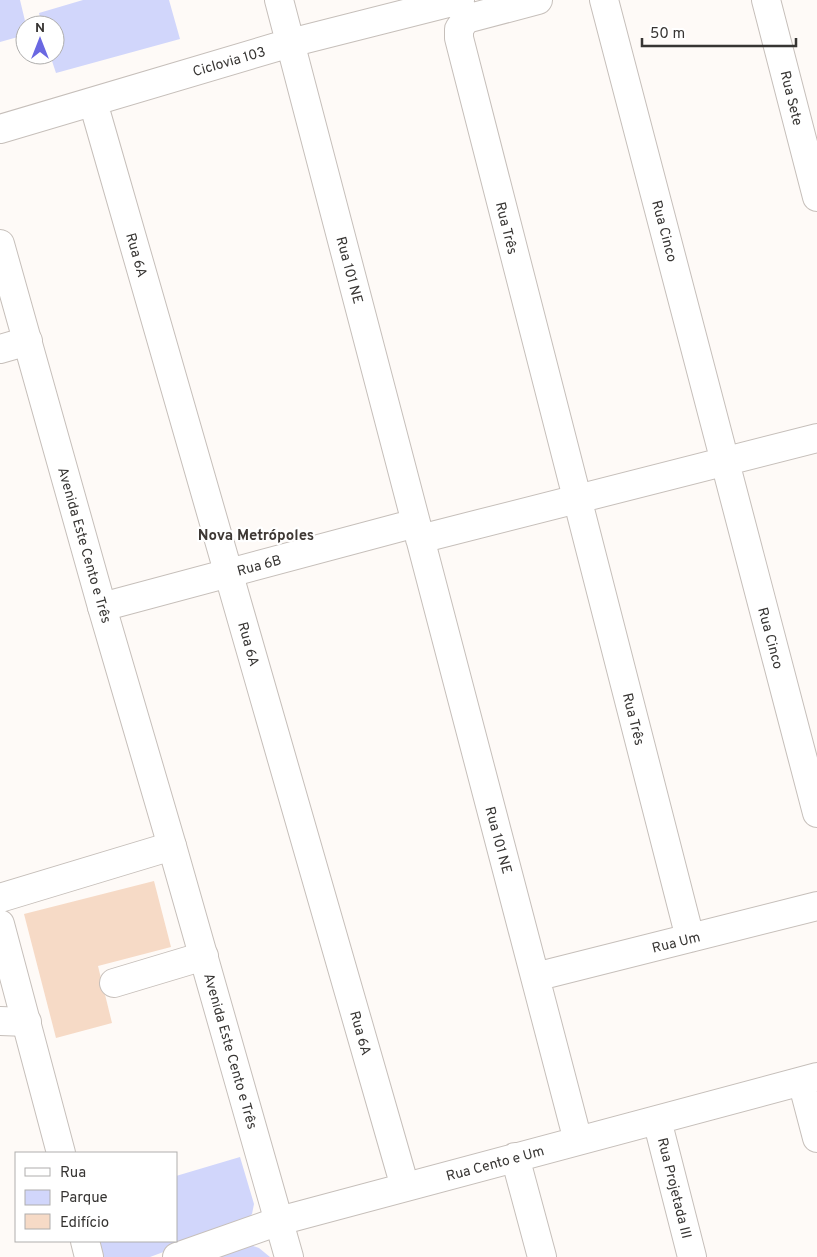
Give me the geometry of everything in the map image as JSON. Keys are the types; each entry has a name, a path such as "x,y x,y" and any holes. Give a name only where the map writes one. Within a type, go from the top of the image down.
{"street":[{"name":"Rua 101 NE","path":"279,0 578,1141"},
{"name":"Ciclovia 103","path":"0,129 290,43 460,0"},
{"name":"Rua Cinco","path":"604,0 817,812"},
{"name":"Rua Sete","path":"766,0 817,197"},
{"name":"Rua Três","path":"531,1 466,19 459,29 459,38 690,938"},
{"name":"Rua 6A","path":"93,102 405,1187"},
{"name":"Avenida Este Cento e Três","path":"0,244 102,607 204,956 289,1257"},
{"path":"0,349 28,340"},
{"path":"418,531 499,520 809,440"},
{"name":"Rua 6B","path":"102,607 229,573 418,531"},
{"path":"0,898 172,846"},
{"name":"Rua Um","path":"536,977 817,906"},
{"path":"0,924 62,1152"},
{"path":"114,983 204,956"},
{"path":"0,1021 27,1022"},
{"path":"810,1079 817,1138"},
{"name":"Rua Cento e Um","path":"176,1257 279,1221 810,1079"},
{"name":"Rua Projetada III","path":"657,1120 692,1257"},
{"path":"515,1158 542,1257"},
{"path":"85,1242 89,1257"}],"green space":[{"path":"0,0 20,0 24,15 15,15 15,38 0,42"},
{"path":"83,0 169,0 180,39 56,73 53,65 65,65 65,15 40,15 39,13"},
{"path":"240,1157 254,1204 252,1214 244,1222 150,1257 96,1257 91,1242 178,1242 178,1175"},
{"path":"250,1245 259,1248 270,1257 204,1257"}],"building":[{"path":"154,881 171,947 98,966 112,1023 56,1038 24,914"}],"district":[{"name":"Nova Metrópoles","path":"256,535"}]}
